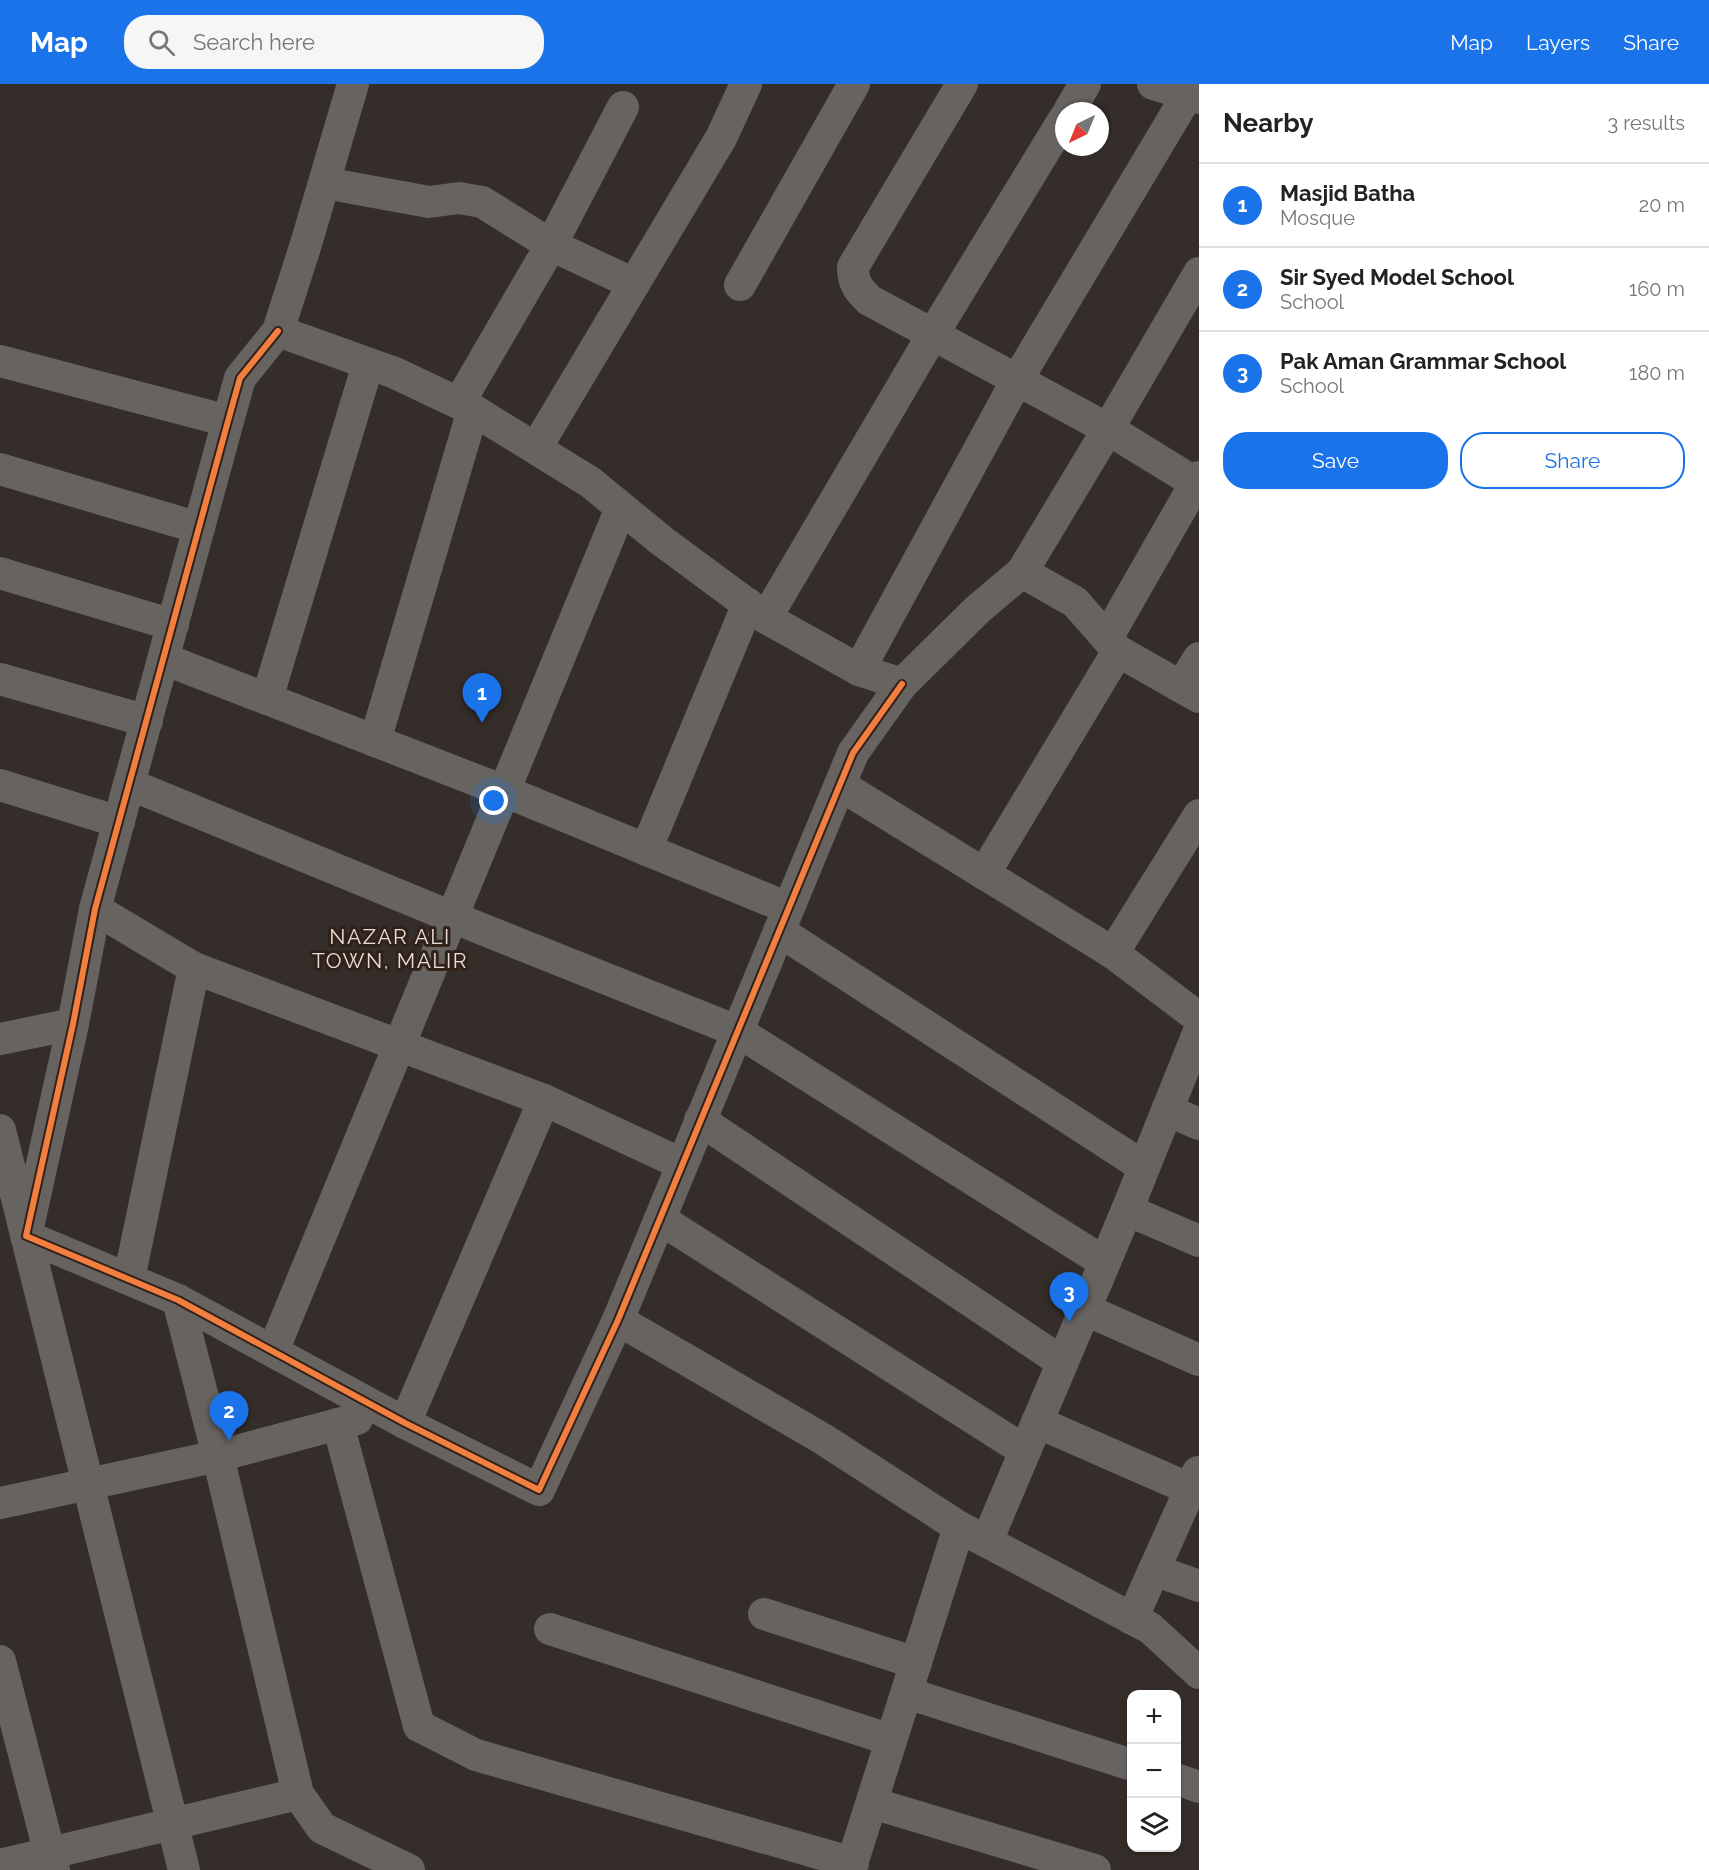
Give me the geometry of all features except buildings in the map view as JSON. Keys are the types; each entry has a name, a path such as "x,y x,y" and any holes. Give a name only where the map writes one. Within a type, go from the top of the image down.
{"street":[{"path":"26,1236 73,1024 95,909 240,378 278,331 325,183 353,84"},
{"path":"536,448 721,138 746,84"},
{"path":"740,285 854,84"},
{"path":"962,84 853,267 853,280 858,289 869,300 1108,429 1198,481 1112,644 984,873"},
{"path":"1074,102 1085,84"},
{"path":"859,670 1017,380 1193,96 1153,84"},
{"path":"375,741 466,406 623,107"},
{"path":"646,850 757,611 933,334 1055,134"},
{"path":"325,183 429,202 459,198 482,202 551,244 634,284"},
{"path":"26,1236 178,1300 395,1418 539,1490 618,1320 853,753 902,684 977,610 1022,572 1199,273"},
{"path":"278,331 395,373 466,406 590,482 662,541 757,611 859,670 902,684"},
{"path":"0,361 228,421"},
{"path":"267,699 368,364"},
{"path":"0,469 199,528"},
{"path":"273,1351 621,508"},
{"path":"1022,572 1075,602 1112,644 1190,692 1199,658"},
{"path":"0,573 173,625"},
{"path":"164,659 504,791 646,850 784,920 1144,1167"},
{"path":"0,679 147,721"},
{"path":"129,784 737,1031 1104,1262"},
{"path":"0,785 119,822"},
{"path":"840,785 1113,953 1199,1018"},
{"path":"1113,953 1199,815"},
{"path":"95,909 194,968 544,1100 682,1164"},
{"path":"129,1279 194,968"},
{"path":"0,1039 73,1024"},
{"path":"987,1541 1127,1210 1199,1031"},
{"path":"395,1418 544,1100"},
{"path":"1167,1110 1199,1124"},
{"path":"700,1120 1062,1362"},
{"path":"0,1130 184,1870"},
{"path":"1127,1210 1199,1240"},
{"path":"660,1218 1025,1451"},
{"path":"178,1300 218,1456 298,1794 322,1828 409,1870"},
{"path":"1084,1309 1199,1360"},
{"path":"618,1320 823,1439 959,1527 1150,1628 1199,1673"},
{"path":"0,1503 218,1456 338,1424 395,1418"},
{"path":"1037,1422 1196,1484 1132,1619"},
{"path":"338,1424 419,1726 476,1755 852,1866 959,1527"},
{"path":"1154,1570 1199,1586"},
{"path":"764,1614 916,1663"},
{"path":"550,1629 891,1740"},
{"path":"0,1661 51,1862"},
{"path":"907,1693 1127,1764"},
{"path":"1181,1781 1199,1787"},
{"path":"0,1865 51,1862 172,1824 298,1794"},
{"path":"872,1803 1095,1870"}],"cycle path":[{"path":"278,331 240,378 228,421 95,909 73,1024 26,1236 178,1300 405,1423 539,1490 618,1320 853,753 902,684"}],"place":[{"name":"Masjid Batha","path":"482,723"},
{"name":"Pak Aman Grammar School","path":"1069,1322"},
{"name":"Sir Syed Model School","path":"229,1441"}],"district":[{"name":"NAZAR ALI TOWN, MALIR","path":"390,949"}]}
